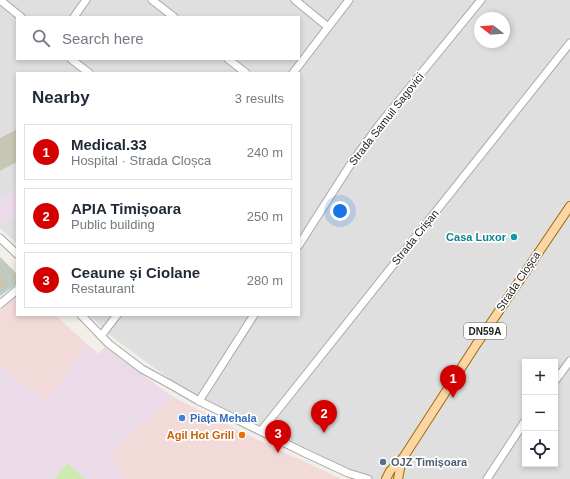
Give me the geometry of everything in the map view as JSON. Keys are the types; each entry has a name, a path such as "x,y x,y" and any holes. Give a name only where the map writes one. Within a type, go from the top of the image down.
{"main road":[{"name":"Strada Cloșca","path":"386,479 390,471 403,458 476,345 570,206"},
{"name":"Strada Cloșca","path":"398,479 403,458"}],"street":[{"path":"0,0 20,16"},
{"path":"75,16 86,0"},
{"path":"152,0 173,16"},
{"path":"295,0 328,27"},
{"path":"294,72 349,0"},
{"name":"Strada Samuil Sagovici","path":"300,243 352,162 379,125 481,0"},
{"name":"Strada Crișan","path":"261,431 570,43"},
{"path":"73,60 88,72"},
{"path":"229,60 245,72"},
{"path":"0,238 16,253"},
{"path":"0,304 16,291"},
{"path":"82,316 109,344 142,369 199,401 348,473 368,479"},
{"path":"101,336 116,316"},
{"path":"199,401 253,316"},
{"path":"558,377 570,361"},
{"path":"486,479 522,425"},
{"path":"348,473 355,479"}],"shaded area":[{"path":"0,0 570,0 570,479 361,479 179,386 111,336 90,316 300,316 300,72 16,72 16,130 0,138"},
{"path":"16,130 16,163 0,171 0,138"},
{"path":"16,163 16,191 0,199 0,171"},
{"path":"16,191 16,217 0,225 0,199"},
{"path":"16,217 16,243 0,228 0,225"},
{"path":"0,257 16,273 16,285 0,296"},
{"path":"16,297 16,316 56,316 87,344 47,401 0,367 0,310"},
{"path":"87,344 99,354 105,347 173,397 110,452 126,479 85,479 67,463 55,479 0,479 0,367 47,401"},
{"name":"Piața Mehala","path":"173,397 270,446 342,479 126,479 110,452"}],"green space":[{"path":"67,463 85,479 55,479"}],"waterway":[{"path":"0,261 13,284 0,294"}],"place":[{"name":"Casa Luxor","path":"514,237"},
{"name":"Medical.33","path":"453,398"},
{"name":"Piața Mehala","path":"182,418"},
{"name":"APIA Timișoara","path":"324,433"},
{"name":"Agil Hot Grill","path":"242,435"},
{"name":"Ceaune și Ciolane","path":"278,453"},
{"name":"OJZ Timișoara","path":"383,462"}]}
